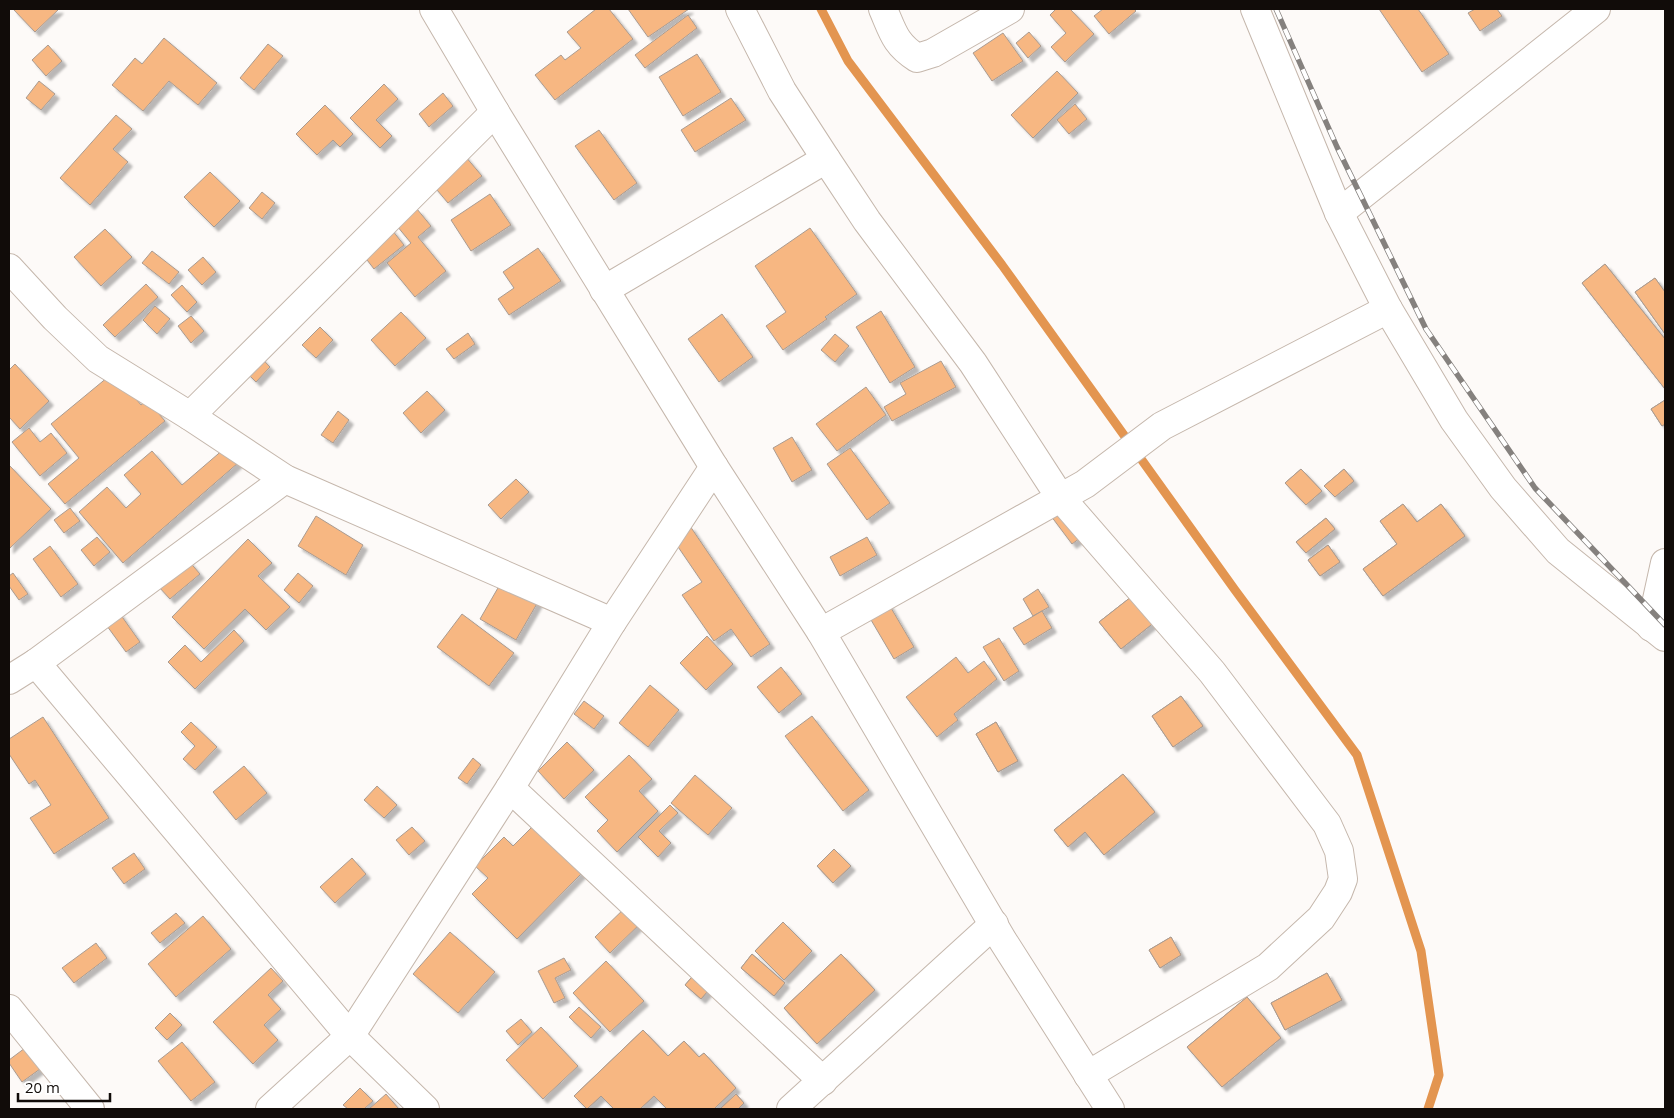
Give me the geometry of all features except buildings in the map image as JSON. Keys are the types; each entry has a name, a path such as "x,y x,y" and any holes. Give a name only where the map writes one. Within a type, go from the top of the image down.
{"street":[{"path":"434,9 604,290 714,467 821,632 994,924 1110,1109"},
{"path":"740,9 782,91 866,221 973,363 1060,497 1212,672 1327,824 1339,851 1343,879 1338,892 1321,918 1268,967 1088,1075"},
{"path":"883,9 899,43 904,50 917,58 933,53 1010,9"},
{"path":"1255,9 1339,213 1388,309 1454,420 1503,488 1558,551 1658,632"},
{"path":"1339,213 1596,9"},
{"path":"190,416 495,112"},
{"path":"604,290 826,159"},
{"path":"9,268 55,318 98,358 285,479 612,622"},
{"path":"821,632 1085,484 1162,426 1388,309"},
{"path":"270,1109 350,1036 510,788 612,622 714,467"},
{"path":"9,680 36,663 285,479"},
{"path":"1658,632 1665,563"},
{"path":"36,663 350,1036 425,1109"},
{"path":"510,788 823,1081"},
{"path":"791,1109 994,924"},
{"path":"9,1009 90,1109"}],"waterway":[{"path":"821,9 848,61 1002,265 1235,590 1357,755 1421,951 1439,1075 1428,1109"}],"railway":[{"path":"1276,9 1337,147 1426,329 1535,488 1665,625"}]}
